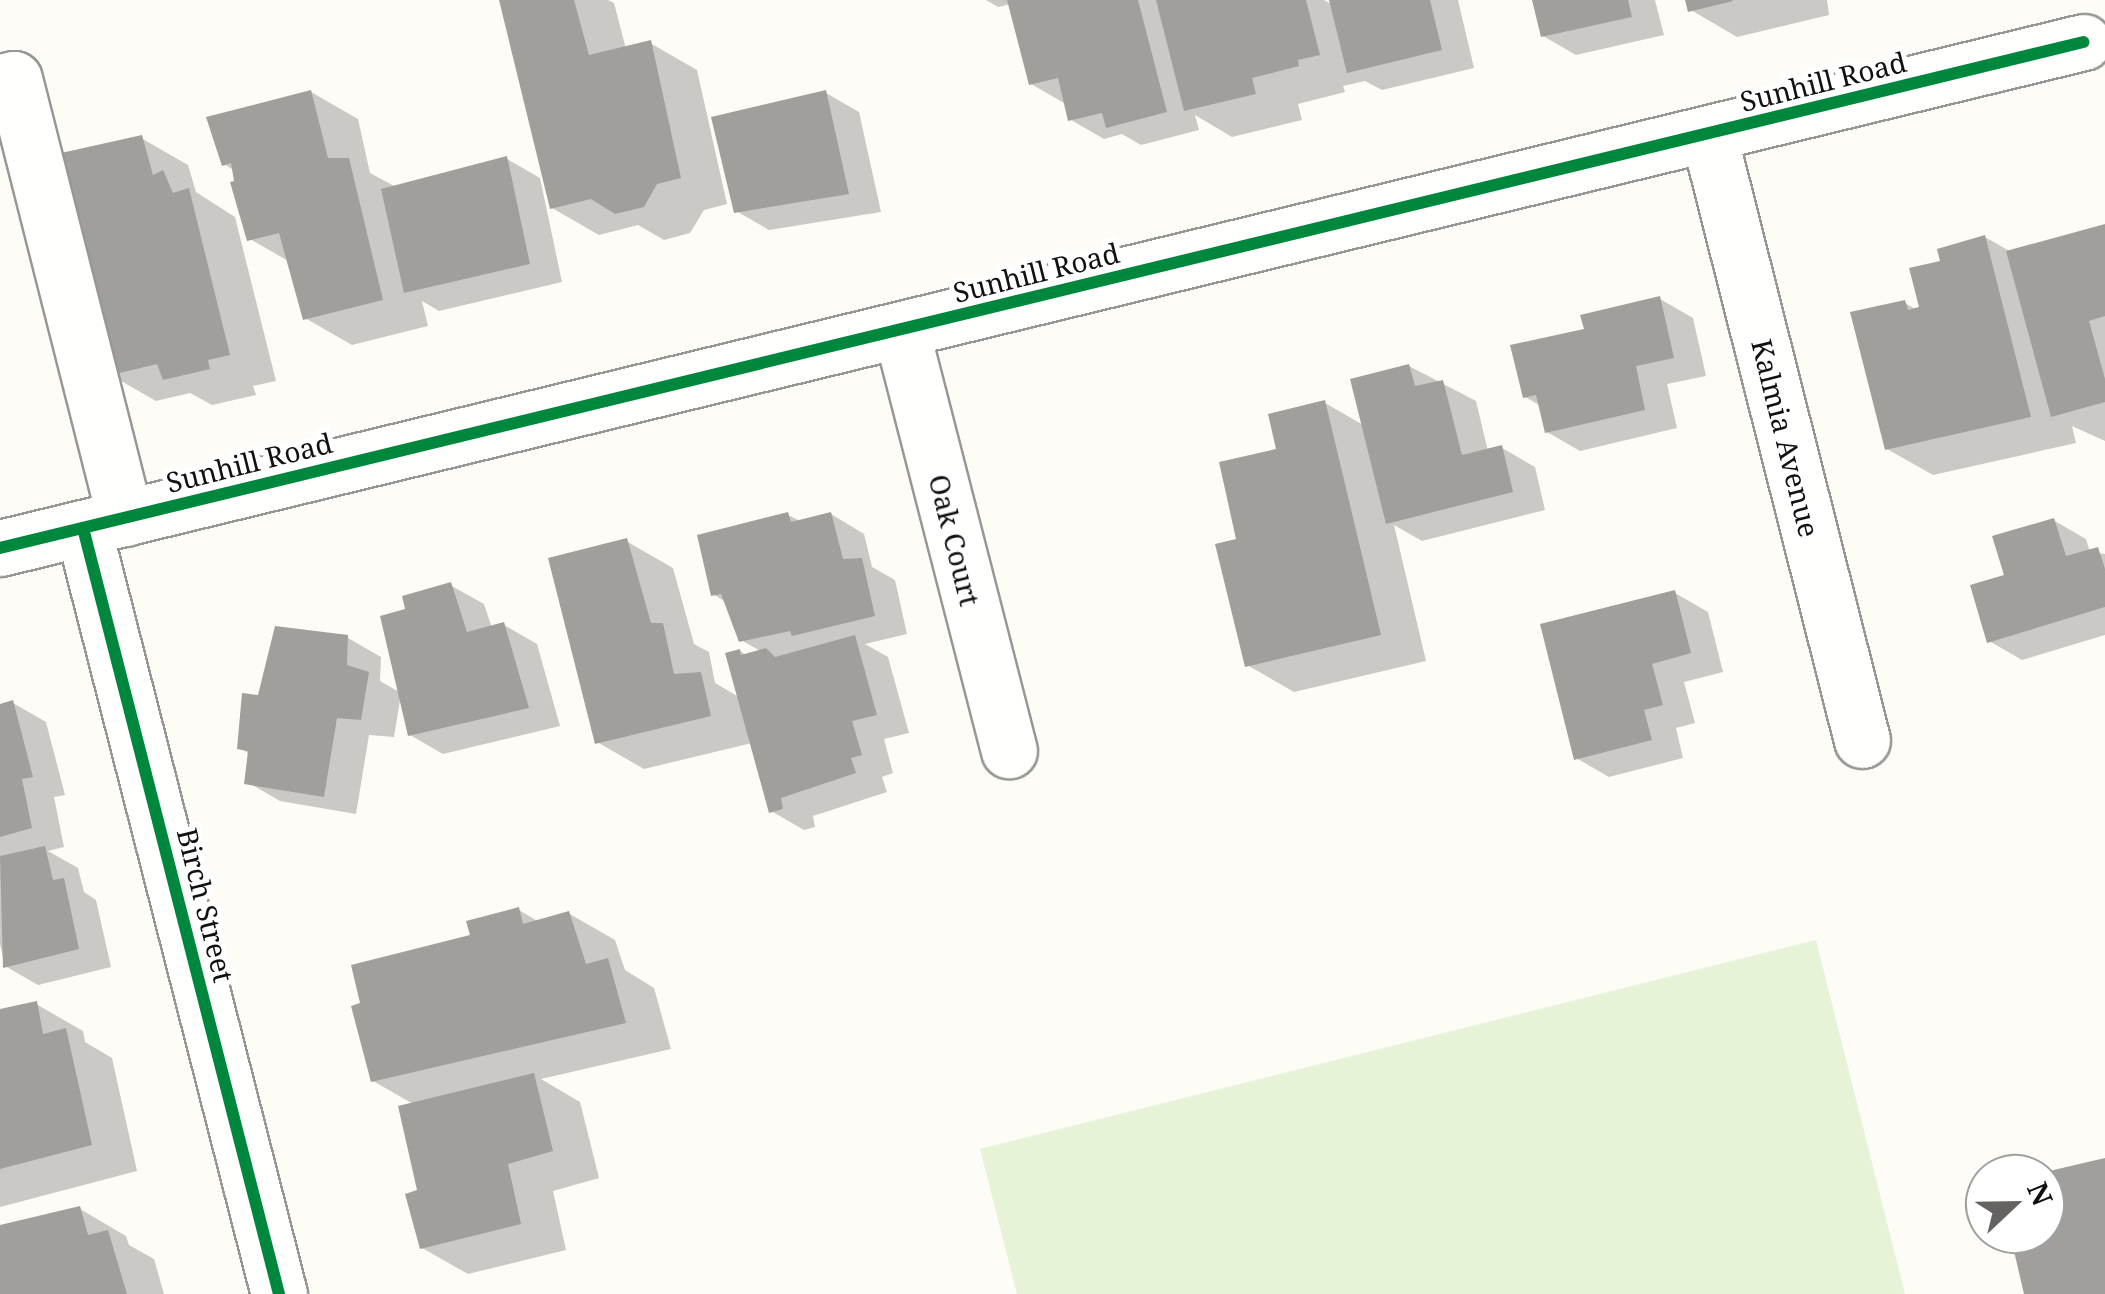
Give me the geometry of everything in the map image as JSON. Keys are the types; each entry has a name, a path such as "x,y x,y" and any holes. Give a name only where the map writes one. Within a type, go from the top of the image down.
{"street":[{"name":"Sunhill Road","path":"0,548 2084,42"},
{"name":"Birch Street","path":"0,82 14,79 104,523 279,1294"},
{"name":"Kalmia Avenue","path":"1709,136 1862,740"},
{"name":"Oak Court","path":"900,330 1010,750"}],"green space":[{"path":"1816,940 1905,1294 1017,1294 980,1149"}],"building":[{"path":"499,0 574,0 589,55 651,40 681,178 657,184 644,207 615,214 591,199 550,209"},
{"path":"1007,0 1138,0 1167,112 1106,128 1102,113 1068,121 1058,78 1029,85"},
{"path":"1156,0 1306,0 1320,55 1298,60 1299,66 1252,78 1256,94 1184,111"},
{"path":"1329,0 1430,0 1442,50 1347,73"},
{"path":"1532,0 1628,0 1632,17 1541,37"},
{"path":"1685,0 1732,0 1733,1 1688,12"},
{"path":"311,90 328,158 349,158 383,300 303,320 279,233 247,241 230,182 234,181 231,163 222,166 206,117"},
{"path":"826,90 849,194 734,213 711,117"},
{"path":"142,135 153,175 163,170 173,193 189,188 230,355 208,360 210,369 163,380 157,364 107,376 95,289 61,153"},
{"path":"507,156 530,264 404,293 381,189"},
{"path":"2105,224 2105,316 2089,321 2105,379 2105,402 2051,417 2006,251"},
{"path":"1985,235 2031,417 1885,450 1850,312 1905,300 1908,310 1919,307 1909,268 1940,261 1937,249"},
{"path":"1660,296 1674,358 1636,366 1645,410 1545,433 1536,395 1523,398 1510,345 1584,329 1580,315"},
{"path":"1409,364 1415,386 1443,380 1462,455 1502,445 1513,492 1386,524 1350,379"},
{"path":"1325,400 1381,635 1245,667 1215,544 1236,539 1219,462 1276,449 1268,414"},
{"path":"788,512 791,522 831,512 843,559 862,558 875,616 792,636 790,631 739,642 721,594 711,596 697,535"},
{"path":"2054,518 2066,556 2098,547 2105,569 2105,607 1987,643 1970,585 2004,575 1992,536"},
{"path":"627,538 651,623 663,623 674,674 701,672 711,716 595,744 548,558"},
{"path":"451,582 467,632 504,622 529,708 408,736 380,616 405,609 402,596"},
{"path":"1675,590 1691,653 1652,664 1663,705 1644,710 1652,740 1574,760 1540,624"},
{"path":"275,626 348,635 347,665 369,672 361,720 337,718 324,797 244,784 248,751 237,749 242,693 258,695"},
{"path":"855,635 877,715 852,721 862,755 851,758 856,773 781,798 783,809 769,813 725,653 740,649 741,655 766,648 775,657"},
{"path":"13,700 33,777 22,779 32,828 0,837 0,704"},
{"path":"45,846 53,880 64,878 79,949 3,968 0,856"},
{"path":"519,907 523,924 569,911 586,964 608,958 626,1023 371,1082 351,1006 360,1003 351,965 470,935 466,921"},
{"path":"37,1001 43,1034 66,1028 92,1145 0,1169 0,1009"},
{"path":"534,1073 553,1151 508,1164 521,1224 420,1249 405,1194 417,1190 398,1106"},
{"path":"2105,1158 2105,1294 2024,1294 2015,1254 2065,1254 2065,1167"},
{"path":"80,1206 88,1235 108,1230 127,1294 0,1294 0,1225"}],"cycle path":[{"path":"0,548 2083,42"},
{"path":"83,528 279,1294"}]}
